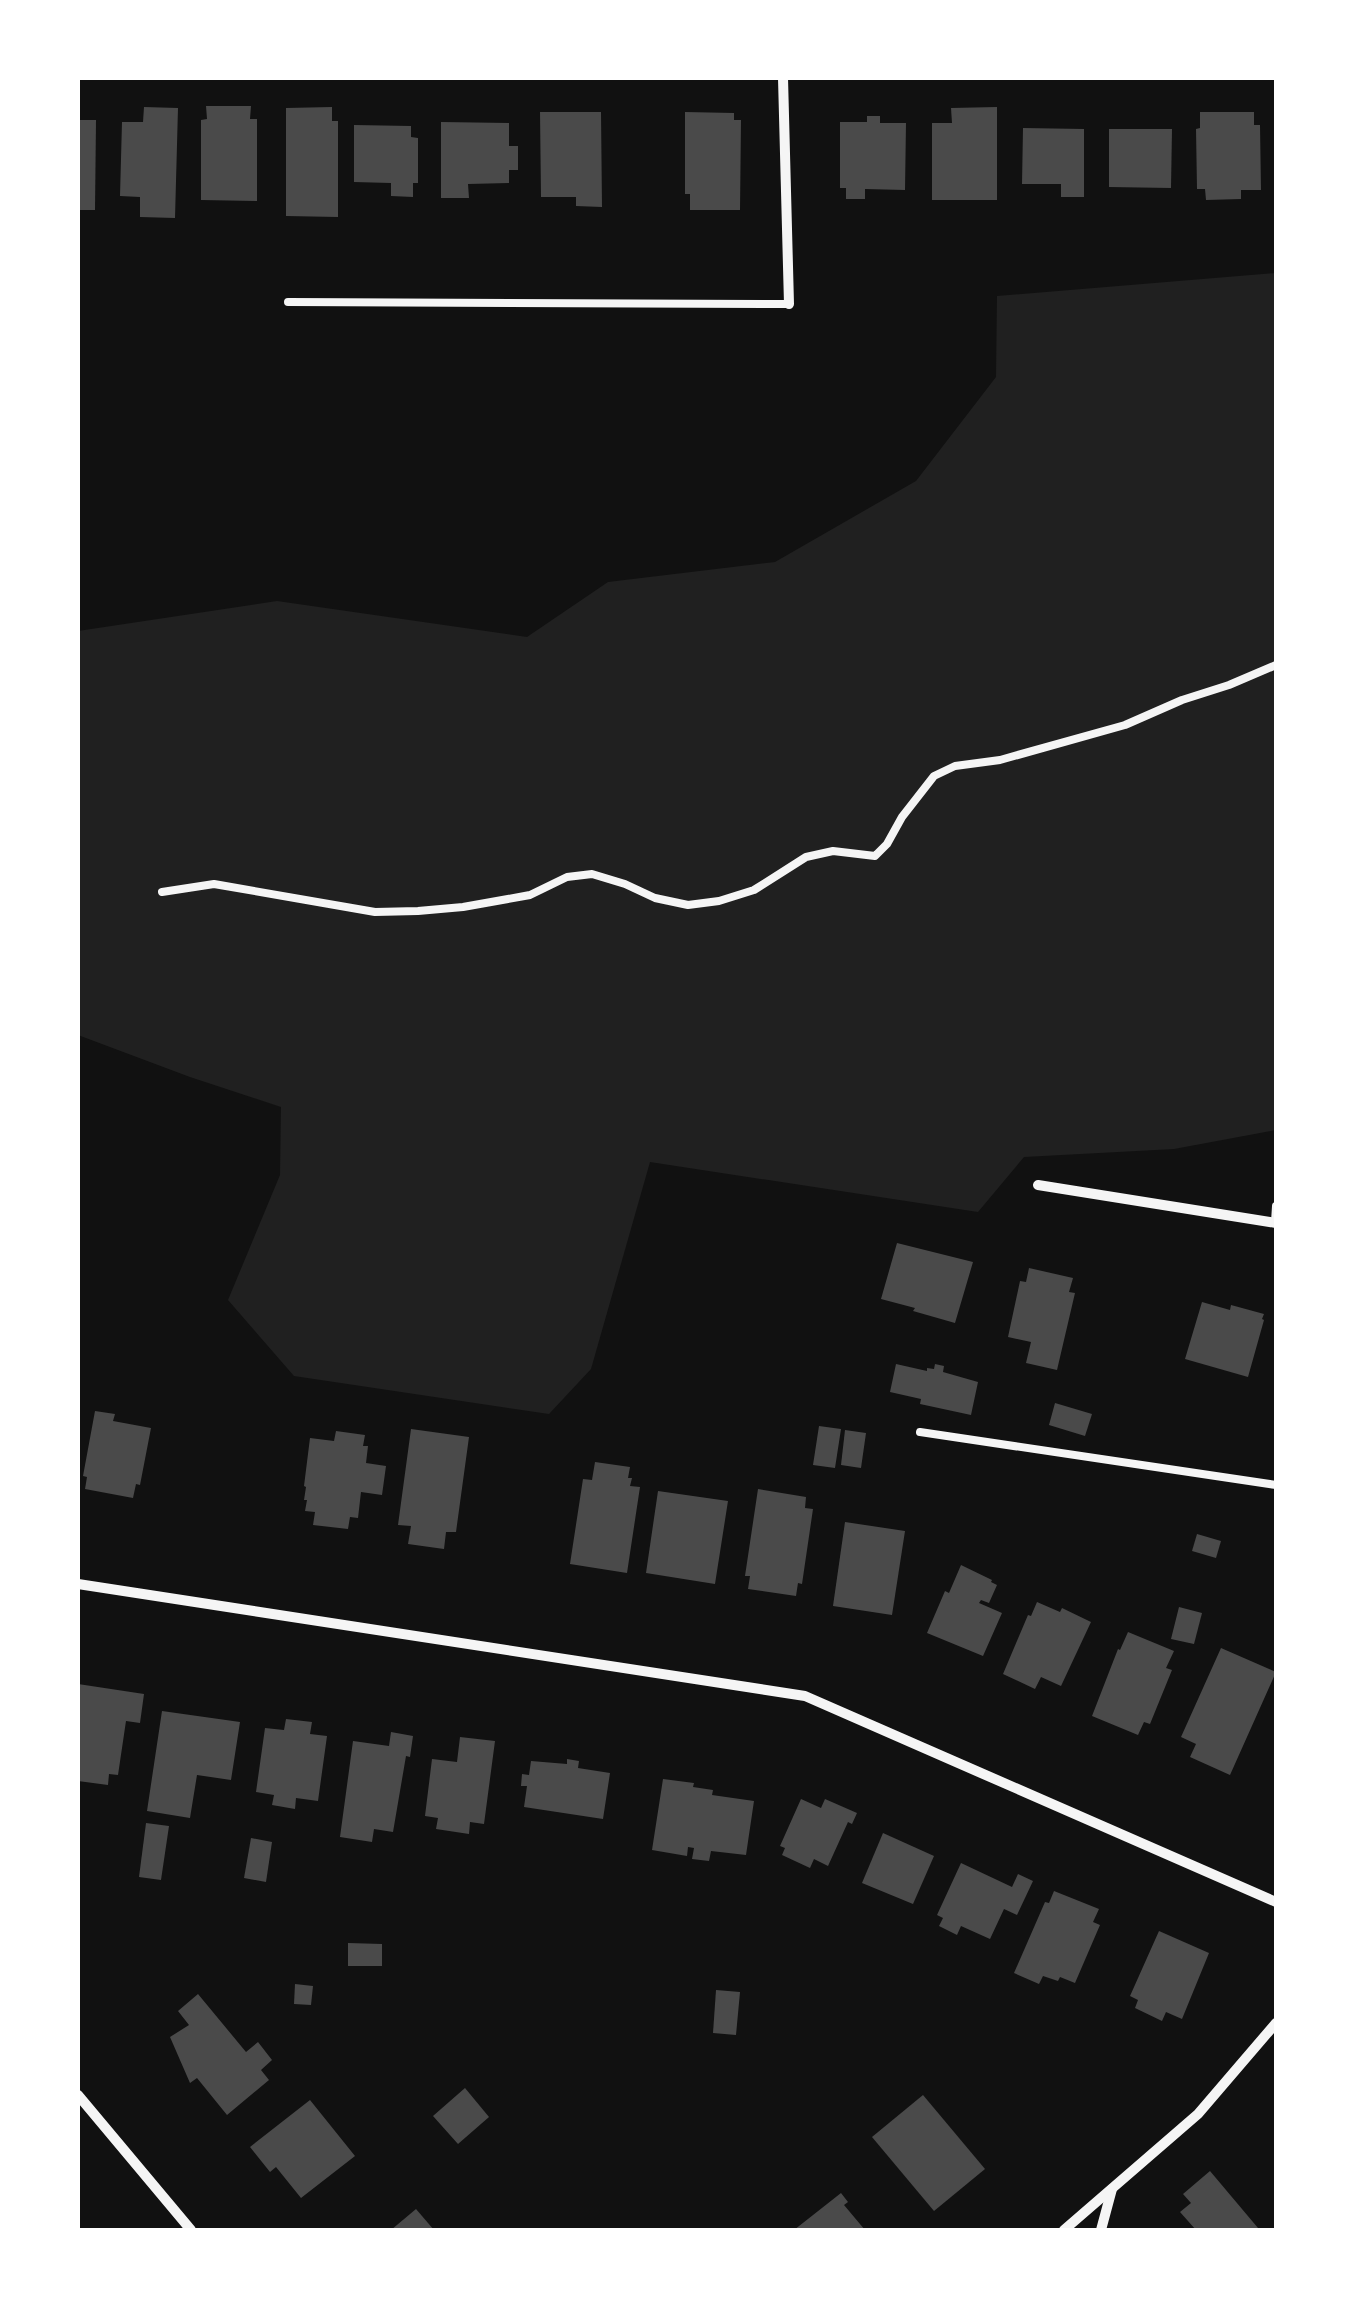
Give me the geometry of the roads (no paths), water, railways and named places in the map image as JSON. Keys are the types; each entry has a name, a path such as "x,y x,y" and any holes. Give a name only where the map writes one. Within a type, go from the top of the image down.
{"street":[{"path":"783,78 789,304"},
{"path":"1038,1185 1276,1223"},
{"path":"78,1584 805,1696 1276,1902"},
{"path":"1064,2230 1198,2114 1276,2023"},
{"path":"78,2095 192,2230"},
{"path":"1100,2230 1112,2189"}],"lane":[{"path":"288,302 789,304"},
{"path":"162,892 214,884 375,912 418,911 530,895 566,877 592,874 655,898 688,905 719,901 754,890 806,858 834,851 875,856 934,776 955,766 1000,760 1125,725 1276,665"},
{"path":"1276,1206 1276,1223"},
{"path":"920,1432 1276,1485"}]}
